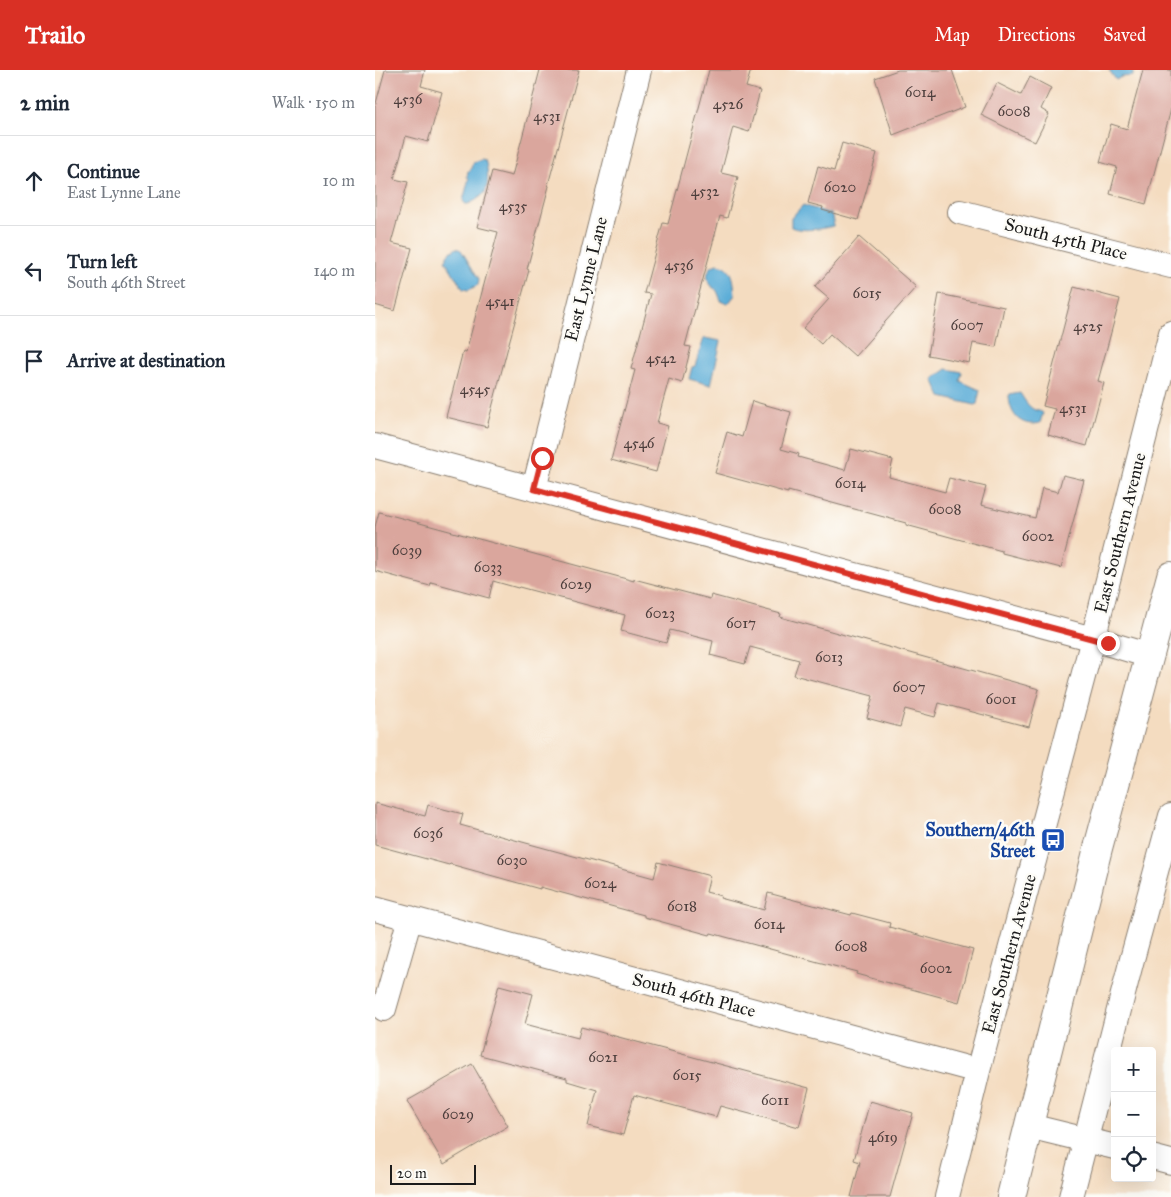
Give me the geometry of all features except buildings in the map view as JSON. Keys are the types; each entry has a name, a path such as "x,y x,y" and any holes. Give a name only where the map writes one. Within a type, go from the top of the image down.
{"main road":[{"path":"1011,1197 1096,858 1171,576"}],"street":[{"name":"East Lynne Lane","path":"534,489 639,70"},
{"name":"South 45th Place","path":"960,212 1171,266"},
{"name":"East Southern Avenue","path":"947,1197 1171,333"},
{"path":"375,446 1093,639 1150,656"},
{"path":"1071,1197 1171,816"},
{"name":"South 46th Place","path":"375,909 979,1071"},
{"path":"384,1009 410,918"},
{"path":"1029,1126 1111,1146"},
{"path":"1156,1158 1171,1162"}],"water":[{"path":"1109,70 1133,70 1133,76 1121,77 1116,80"},
{"path":"481,159 485,160 487,167 488,180 486,189 480,197 466,204 463,201 469,178 467,177 468,171 470,171 473,162"},
{"path":"803,205 831,214 834,221 833,226 806,230 791,227 791,218"},
{"path":"456,248 461,250 479,279 478,285 468,290 463,289 445,260 447,255"},
{"path":"718,264 727,268 732,275 735,295 728,304 722,302 708,278 710,269"},
{"path":"704,338 721,341 711,385 689,379"},
{"path":"947,369 962,372 960,381 980,390 977,404 941,397 933,379"},
{"path":"1020,393 1030,407 1043,413 1040,423 1027,423 1017,418 1011,408 1009,395"}],"place":[{"name":"Southern/46th Street","path":"1053,840"}],"route":[{"path":"542,458 534,489 1108,643"}]}
